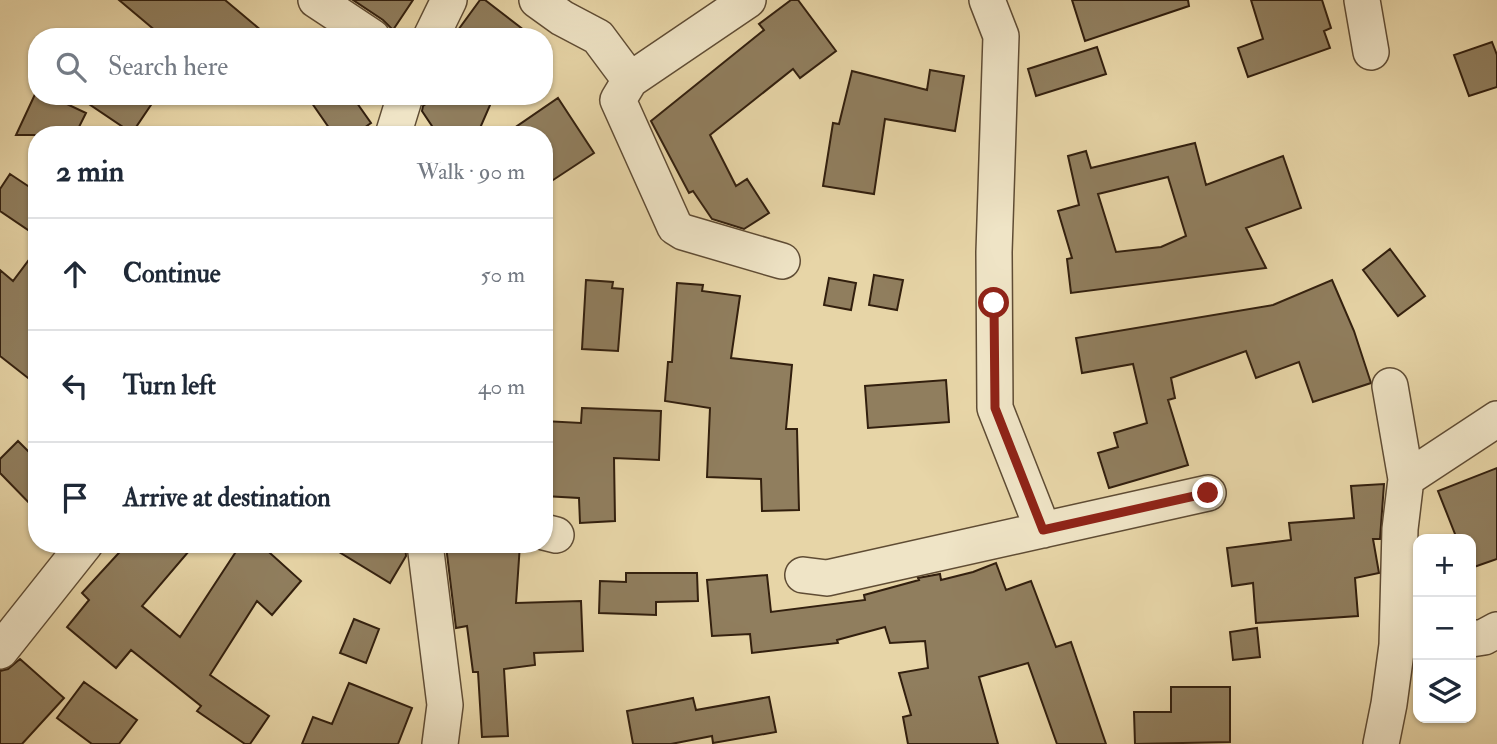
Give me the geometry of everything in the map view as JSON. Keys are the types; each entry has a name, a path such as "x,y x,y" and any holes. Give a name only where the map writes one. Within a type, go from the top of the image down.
{"street":[{"path":"316,0 358,28"},
{"path":"435,28 450,0"},
{"path":"537,0 562,18 598,37 630,80"},
{"path":"748,0 630,80 618,100 675,227 683,232 782,261"},
{"path":"987,0 1001,36 994,252 995,408 1043,530"},
{"path":"1362,0 1371,52"},
{"path":"397,126 403,105"},
{"path":"1381,744 1407,645 1400,529 1406,479 1390,386"},
{"path":"1406,479 1497,418"},
{"path":"803,575 827,578 1208,493"},
{"path":"0,651 78,553"},
{"path":"426,553 444,705 440,744"},
{"path":"1476,638 1485,637 1497,630"}],"building":[{"path":"119,0 225,0 258,28 152,28"},
{"path":"353,0 413,0 394,28"},
{"path":"480,0 485,0 521,28 460,28"},
{"path":"791,0 798,0 836,51 800,78 793,69 710,135 736,186 747,179 769,213 744,229 712,219 693,191 689,193 651,121 764,30 759,24"},
{"path":"1072,0 1188,0 1189,6 1085,41"},
{"path":"1251,0 1322,0 1331,28 1324,31 1330,48 1248,77 1238,48 1263,39"},
{"path":"1492,42 1497,55 1497,87 1469,96 1454,55"},
{"path":"1097,47 1106,74 1036,96 1028,69"},
{"path":"930,70 964,76 955,131 885,119 874,194 823,186 833,123 839,124 852,71 927,90"},
{"path":"558,98 594,153 553,180 553,126 517,126 548,105 553,105"},
{"path":"30,105 69,105 86,113 80,126 28,126 28,135 16,135"},
{"path":"90,105 151,105 137,126 122,126"},
{"path":"313,105 358,105 371,123 367,126 328,126"},
{"path":"490,105 481,126 432,126 422,111 423,106"},
{"path":"1195,143 1206,185 1283,156 1301,208 1246,228 1266,268 1071,293 1067,259 1072,258 1058,211 1079,205 1068,156 1086,151 1091,168","holes":["1168,177 1186,236 1161,247 1116,252 1098,194"]},
{"path":"10,174 28,186 28,230 0,211 0,189"},
{"path":"1390,249 1425,296 1398,316 1363,270"},
{"path":"28,261 28,378 0,356 0,270 13,281"},
{"path":"874,275 903,280 897,310 869,305"},
{"path":"829,278 856,283 851,310 824,305"},
{"path":"586,280 613,282 612,288 623,289 618,351 582,349"},
{"path":"1332,280 1354,331 1371,383 1313,402 1299,362 1256,378 1246,351 1171,378 1175,398 1168,400 1188,465 1109,488 1098,453 1118,447 1114,433 1147,423 1133,364 1082,373 1076,338 1273,305"},
{"path":"677,283 703,285 702,291 740,296 731,358 792,365 786,429 797,429 799,510 762,511 761,479 707,477 710,408 665,401 668,362 672,362"},
{"path":"946,380 949,422 868,428 865,386"},
{"path":"582,408 661,411 659,460 614,458 615,521 580,523 579,498 553,497 553,421 581,423"},
{"path":"18,441 28,451 28,502 0,473 0,459"},
{"path":"1497,468 1497,559 1476,566 1476,534 1455,534 1438,491"},
{"path":"1384,484 1380,539 1373,539 1379,573 1355,578 1358,616 1256,623 1253,583 1232,586 1227,548 1291,540 1289,523 1354,518 1351,486"},
{"path":"119,553 187,553 142,606 180,637 235,553 270,553 301,581 272,615 257,601 210,675 269,716 250,744 245,744 197,711 201,706 131,650 116,668 67,627 89,600 82,593"},
{"path":"341,553 406,553 390,583"},
{"path":"519,553 516,603 581,601 583,651 534,653 535,665 504,669 508,736 482,737 478,672 473,672 467,626 456,628 447,554"},
{"path":"996,563 1006,590 1031,581 1056,647 1071,642 1106,744 1057,744 1028,663 979,677 998,744 908,744 903,717 911,715 899,673 928,668 925,641 890,643 885,627 837,640 838,643 752,653 750,634 712,636 707,580 767,575 771,612 865,600 864,595 919,580 918,578 940,574 941,580"},
{"path":"626,573 697,573 698,601 656,602 656,615 599,613 600,581 626,582"},
{"path":"354,619 379,629 366,663 340,653"},
{"path":"1257,628 1260,657 1233,660 1230,632"},
{"path":"20,659 64,698 22,744 0,744 0,671 8,669"},
{"path":"84,682 137,720 119,744 92,744 57,718"},
{"path":"349,683 412,708 398,744 302,744 313,717 332,724"},
{"path":"1171,687 1230,687 1230,742 1135,744 1134,712 1171,712"},
{"path":"769,697 776,732 713,743 712,736 671,744 633,744 627,711 693,698 696,710"}],"route":[{"path":"994,303 995,408 1043,530 1208,493"}]}
